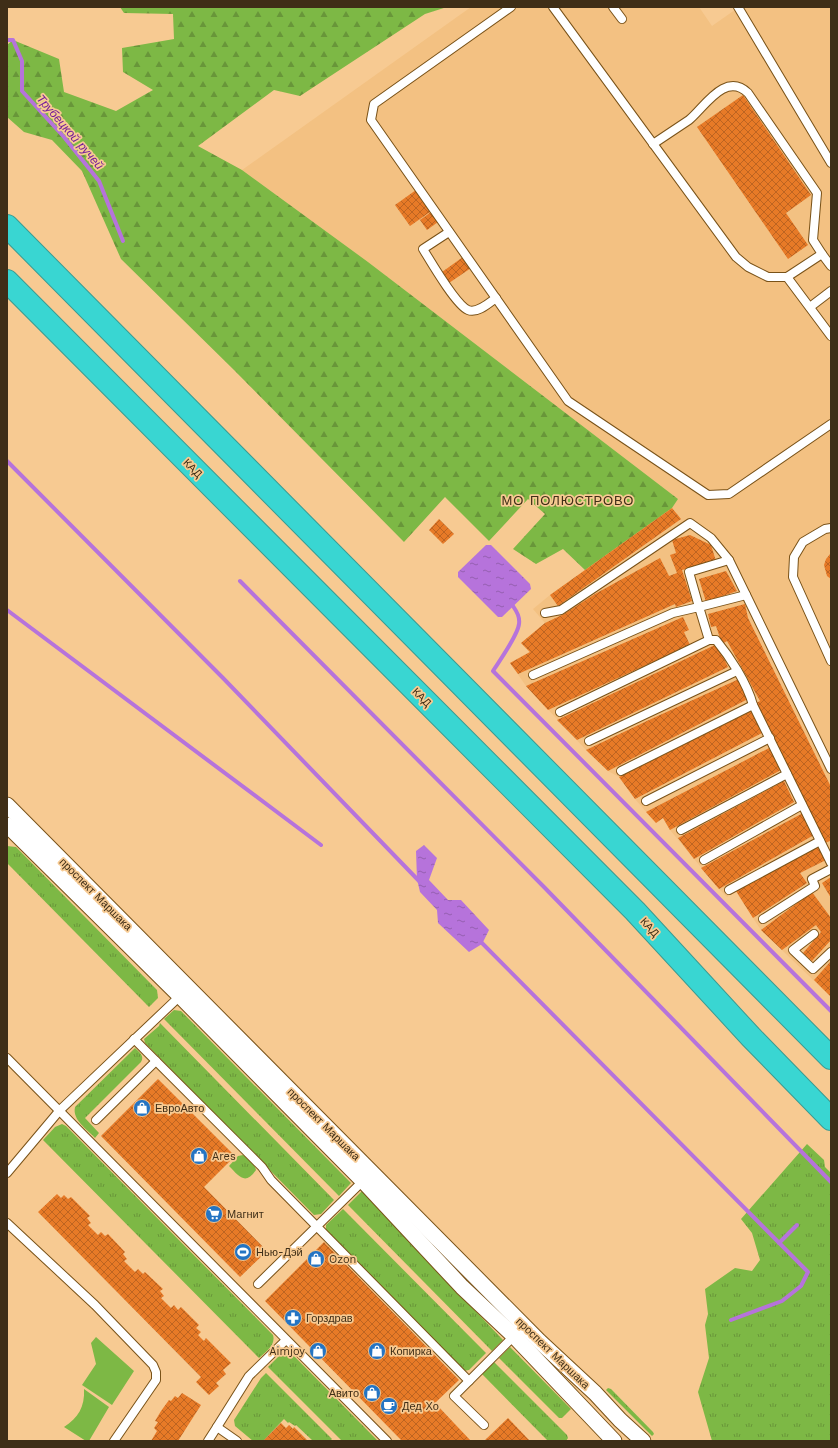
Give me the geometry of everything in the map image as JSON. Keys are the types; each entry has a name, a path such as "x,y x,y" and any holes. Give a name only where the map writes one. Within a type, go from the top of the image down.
{"highway":[{"path":"7,226 831,1058"},
{"name":"КАД","path":"7,281 636,911 751,1037 831,1119"}],"street":[{"name":"проспект Маршака","path":"7,805 539,1341 595,1393 620,1420 643,1441"},
{"name":"проспект Маршака","path":"9,832 180,996 363,1181 462,1287 514,1336 608,1439"},
{"path":"608,1439 620,1420"}],"lane":[{"path":"512,7 374,104 371,120 568,401 708,495 729,494 831,424"},
{"path":"553,7 736,257 748,266 768,276 787,277 822,254"},
{"path":"613,7 622,19"},
{"path":"738,7 831,163"},
{"path":"653,144 690,118 709,98 728,86 742,88 748,92 817,193 812,240 831,266"},
{"path":"450,232 423,249 458,301 468,310 475,310 496,298"},
{"path":"787,277 831,336"},
{"path":"810,307 831,291"},
{"path":"545,613 561,610 690,523 711,538 729,560 831,769"},
{"path":"831,528 825,529 804,542 794,557 793,576 831,661"},
{"path":"708,640 689,572 729,560"},
{"path":"533,675 673,613 746,595"},
{"path":"560,712 708,640 716,640 728,655 751,697 753,704 831,863"},
{"path":"589,741 737,671"},
{"path":"621,771 753,704"},
{"path":"646,801 770,738"},
{"path":"681,830 787,774"},
{"path":"704,860 802,805"},
{"path":"729,890 820,841"},
{"path":"763,919 815,886 812,879 831,869"},
{"path":"814,934 793,950 813,969 831,952"},
{"path":"7,1173 60,1110 180,996"},
{"path":"134,1039 262,1167 271,1180 469,1381"},
{"path":"7,1058 387,1441"},
{"path":"96,1120 156,1061"},
{"path":"258,1284 363,1181"},
{"path":"7,1223 95,1305 153,1365 156,1372 156,1380 114,1441"},
{"path":"484,1425 454,1396 514,1336"},
{"path":"208,1441 249,1376 286,1340"},
{"path":"217,1427 237,1441"}],"shaded area":[{"path":"471,7 699,7 712,26 739,7 831,7 831,997 761,930 736,891 727,897 719,889 670,830 663,818 656,823 635,799 619,777 608,771 586,750 526,686 510,663 529,652 521,643 545,623 533,609 550,595 672,508 678,499 368,262 242,170"}],"green space":[{"path":"120,7 447,7 425,14 300,96 274,90 198,146 242,170 368,262 678,499 672,508 585,570 563,549 536,564 513,549 545,514 528,499 489,541 445,497 404,542 234,370 121,259 82,171 52,140 24,132 7,117 7,45 13,40 59,59 64,92 116,111 153,90 123,72 122,48 174,39 173,14 124,13"},
{"path":"7,846 16,847 157,990 158,998 149,1007 7,863"},
{"path":"174,1010 181,1011 351,1183 339,1196 164,1019"},
{"path":"160,1023 334,1200 321,1214 314,1215 145,1043 144,1039 159,1026"},
{"path":"135,1048 142,1056 141,1062 85,1118 99,1133 95,1138 78,1120 75,1107"},
{"path":"62,1124 66,1126 273,1335 274,1339 272,1345 265,1353 259,1358 43,1140 55,1127"},
{"path":"807,1144 824,1160 825,1167 831,1173 831,1441 712,1441 698,1392 709,1358 705,1325 708,1314 705,1289 735,1268 752,1271 760,1260 752,1233 741,1219"},
{"path":"243,1155 251,1161 256,1170 249,1178 242,1178 229,1166 238,1156"},
{"path":"362,1191 503,1340 492,1351 348,1205"},
{"path":"343,1209 486,1353 469,1370 464,1371 326,1231 326,1225"},
{"path":"96,1337 134,1371 112,1405 82,1385 96,1364 91,1343"},
{"path":"510,1347 571,1409 562,1418 559,1418 499,1358"},
{"path":"286,1352 292,1354 378,1441 342,1441 268,1367 281,1354"},
{"path":"494,1362 567,1435 568,1438 566,1441 548,1441 482,1374"},
{"path":"266,1373 332,1439 330,1441 313,1441 296,1425 295,1426 289,1422 288,1423 284,1419 263,1441 253,1441 235,1426 234,1420 261,1378"},
{"path":"608,1388 611,1389 653,1432 654,1434 652,1436 606,1390"},
{"path":"84,1389 109,1407 89,1441 86,1441 64,1427 77,1416 80,1411 82,1407"}],"water":[{"path":"486,545 491,545 530,584 531,589 502,617 498,617 458,577 458,572"},
{"path":"424,845 437,858 429,880 448,900 461,900 489,930 482,944 469,952 438,923 437,910 420,892 417,879 416,851"}],"building":[{"path":"743,95 811,195 786,213 808,245 788,259 697,127"},
{"path":"416,190 430,212 410,226 395,205"},
{"path":"431,212 438,222 427,230 420,220"},
{"path":"463,257 471,268 449,283 442,272"},
{"path":"672,508 681,519 558,606 550,595"},
{"path":"439,519 454,534 443,544 429,530"},
{"path":"690,535 711,545 716,561 682,570 692,601 676,607 675,604 518,674 510,663 530,652 521,643 545,623 564,614 595,594 660,558 669,576 677,573 670,555 676,553 672,540"},
{"path":"831,553 831,579 827,576 824,565 826,559"},
{"path":"726,571 737,591 706,602 699,579"},
{"path":"745,604 748,618 831,787 831,843 830,841 825,843 756,703 760,701 727,641 722,644 716,626 711,627 708,614"},
{"path":"683,617 689,630 684,632 690,645 548,710 526,686"},
{"path":"717,644 728,667 577,740 557,720"},
{"path":"739,679 748,699 608,771 586,750 649,720"},
{"path":"751,711 762,733 635,799 619,777"},
{"path":"769,748 781,770 670,830 663,818 656,823 646,812"},
{"path":"784,781 794,802 694,859 678,838"},
{"path":"803,813 814,835 719,889 701,868"},
{"path":"818,847 826,860 800,873 807,883 753,918 736,891"},
{"path":"831,877 831,898 822,883"},
{"path":"812,892 831,918 831,940 812,961 803,953 821,932 816,925 782,950 761,930"},
{"path":"831,961 831,995 830,996 814,980"},
{"path":"158,1079 235,1156 204,1187 267,1251 240,1277 101,1136"},
{"path":"57,1194 61,1198 64,1195 68,1199 71,1197 90,1216 87,1218 91,1223 88,1225 98,1235 101,1232 105,1236 108,1234 125,1252 123,1254 127,1259 124,1261 135,1272 138,1269 143,1274 145,1272 163,1289 160,1291 164,1296 161,1298 171,1308 174,1305 178,1310 181,1307 199,1325 196,1328 201,1332 198,1335 204,1341 206,1338 231,1363 223,1370 226,1374 216,1383 219,1386 209,1395 196,1382 201,1377 38,1212"},
{"path":"324,1242 459,1380 435,1403 471,1441 402,1441 265,1301"},
{"path":"182,1393 201,1405 178,1441 151,1441 157,1431 154,1428 158,1422 155,1421 161,1411 169,1400 171,1401 175,1396 178,1398"},
{"path":"508,1418 530,1441 484,1441"},
{"path":"281,1423 286,1428 289,1425 293,1429 294,1427 308,1441 263,1441"}],"waterway":[{"name":"Трубецкой ручей","path":"7,40 13,40 22,61 22,91 64,137 99,181 123,241"},
{"path":"7,461 223,678 420,882"},
{"path":"240,581 544,887 831,1182"},
{"path":"513,606 519,617 518,629 493,671 831,1011"},
{"path":"7,610 321,845"},
{"path":"479,940 808,1272 801,1286 782,1301 731,1320"},
{"path":"779,1243 797,1225"}],"place":[{"name":"ЕвроАвто","path":"142,1108"},
{"name":"Ares","path":"199,1156"},
{"name":"Магнит","path":"214,1214"},
{"name":"Нью-Дэй","path":"243,1252"},
{"name":"Ozon","path":"316,1259"},
{"name":"Горздрав","path":"293,1318"},
{"name":"Aimjoy","path":"318,1351"},
{"name":"Копирка","path":"377,1351"},
{"name":"Авито","path":"372,1393"},
{"name":"Дед Хо","path":"389,1406"}],"district":[{"name":"МО ПОЛЮСТРОВО","path":"568,500"}]}
